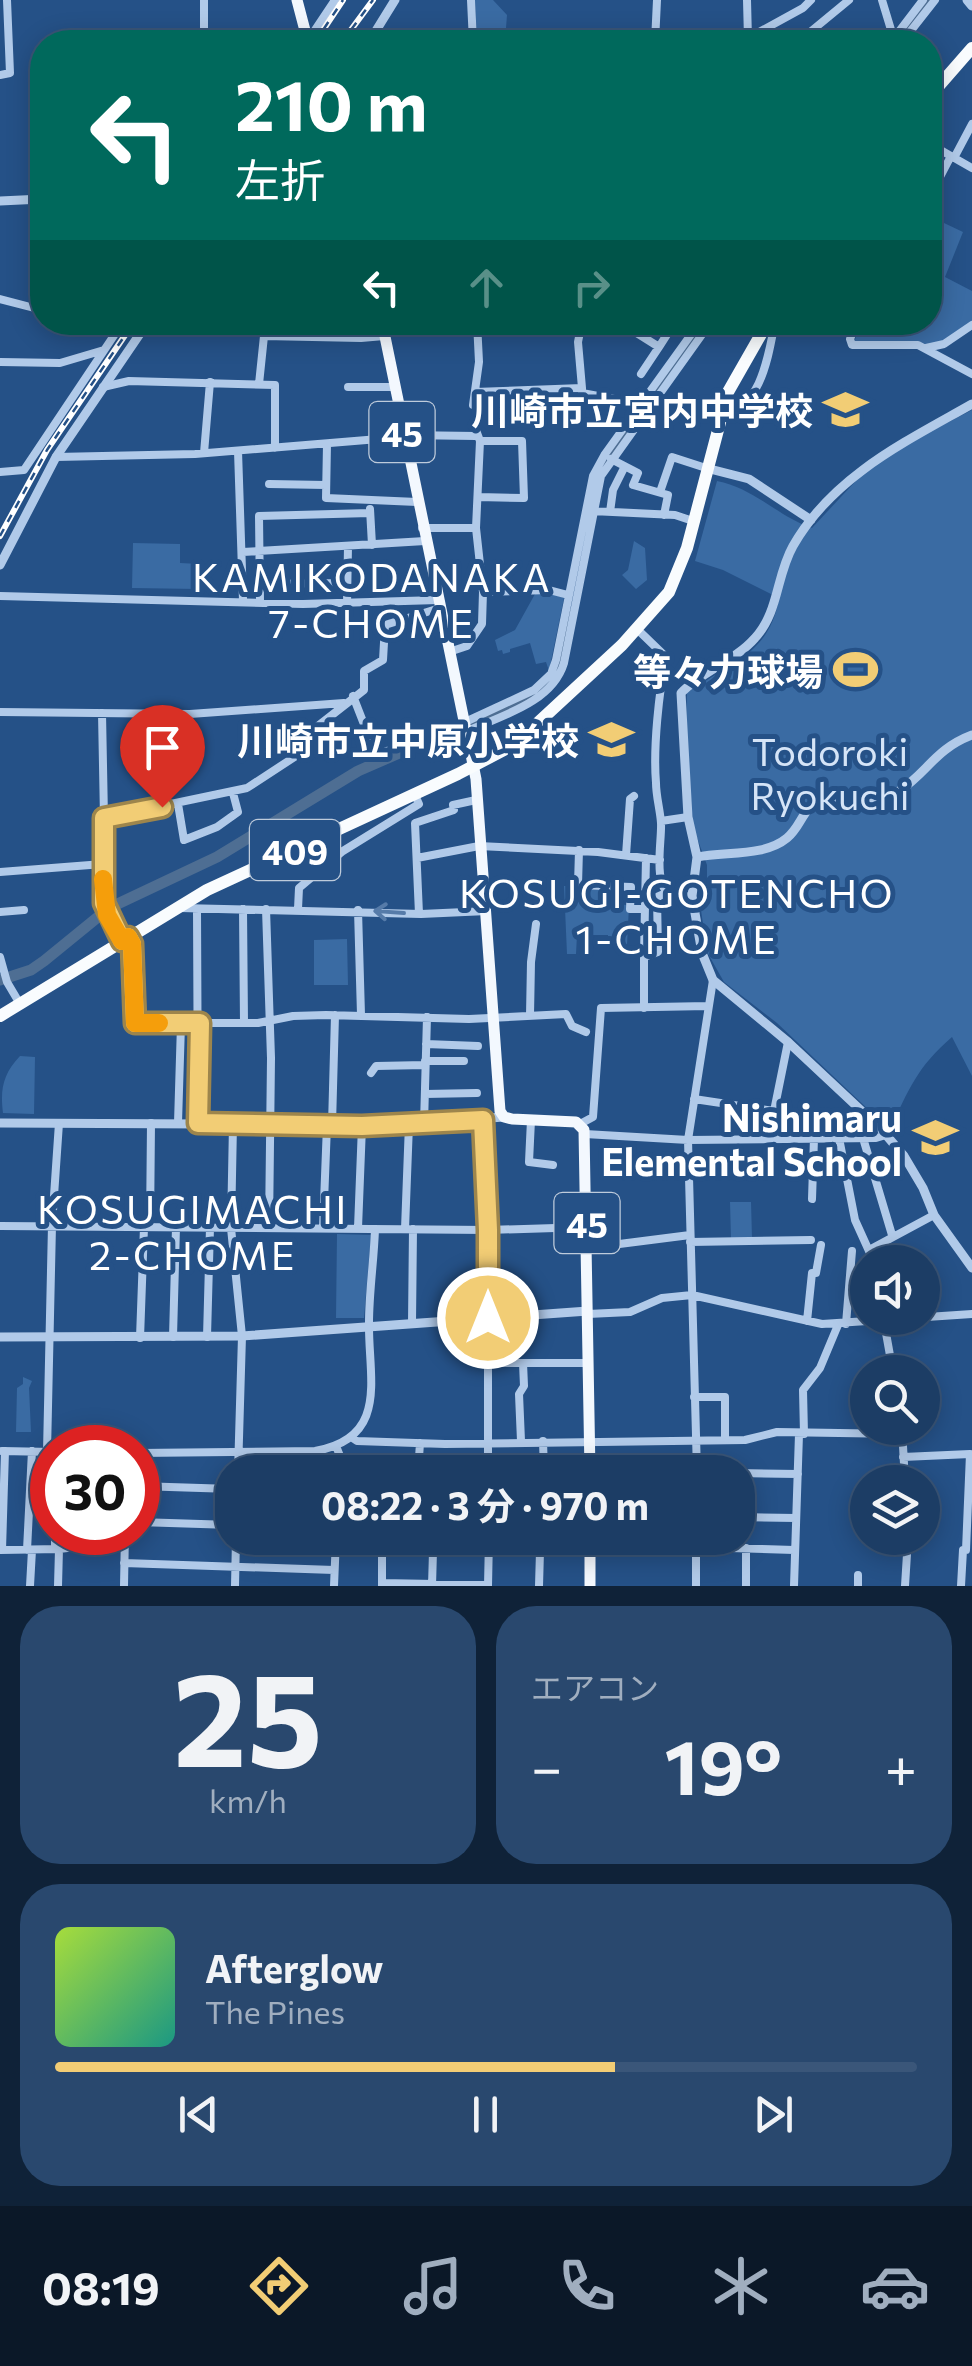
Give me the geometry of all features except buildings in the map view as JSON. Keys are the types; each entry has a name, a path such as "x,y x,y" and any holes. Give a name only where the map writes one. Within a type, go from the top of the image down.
{"highway":[{"path":"942,64 972,48"},
{"name":"409","path":"0,1016 207,890 473,767 529,731 638,629 668,592 687,548 719,417 732,381 763,335"}],"main road":[{"path":"297,0 305,30"},
{"name":"45","path":"384,335 473,767 483,847 498,1100 504,1117"},
{"path":"465,732 488,752 500,752"},
{"path":"504,1117 582,1129"},
{"name":"45","path":"582,1129 588,1248 589,1455"},
{"path":"590,1555 590,1586"}],"street":[{"path":"0,75 10,74 4,13 7,0"},
{"path":"204,0 204,30"},
{"path":"316,30 336,0"},
{"path":"376,30 395,0"},
{"path":"472,0 473,30"},
{"path":"656,30 657,0"},
{"path":"745,30 747,0"},
{"path":"764,30 811,0"},
{"path":"812,30 848,0"},
{"path":"882,0 894,30"},
{"path":"905,30 922,0"},
{"path":"909,30 935,0"},
{"path":"967,0 972,6"},
{"path":"942,176 972,124"},
{"path":"942,151 972,168"},
{"path":"0,201 30,199"},
{"path":"0,300 30,307"},
{"path":"926,348 944,344 972,325"},
{"path":"0,472 24,470 114,335"},
{"path":"0,565 56,457 139,335"},
{"path":"259,384 264,336 368,335"},
{"path":"473,405 479,362 478,335"},
{"path":"579,335 582,393 625,402"},
{"path":"640,335 659,347"},
{"path":"641,374 666,335"},
{"path":"572,596 587,496 596,470 691,335"},
{"path":"354,696 376,755 465,732 544,683 556,660 599,481 701,335"},
{"path":"719,417 738,410 754,393 769,335"},
{"path":"852,335 852,346 918,345 972,374"},
{"path":"0,362 60,362 104,350"},
{"path":"103,387 129,381 275,384 275,448"},
{"path":"204,453 210,382"},
{"path":"348,387 393,387"},
{"path":"475,392 582,388"},
{"path":"971,1265 934,1215 904,1156 886,1135 788,1042 714,980 702,952 692,896 698,857 688,817 682,693 746,647 761,631 772,611 789,555 811,520 865,466 972,404"},
{"path":"449,652 468,646 479,630 483,592 476,528 478,438 474,425"},
{"path":"56,457 238,451 403,436 522,441 524,498 478,497"},
{"path":"327,444 326,498 417,502"},
{"path":"238,451 243,600"},
{"path":"660,492 672,457 749,479 811,520"},
{"path":"611,459 638,473 634,485 668,495 664,515"},
{"path":"610,512 612,490 624,468"},
{"path":"269,484 326,485"},
{"path":"370,500 372,544"},
{"path":"592,511 693,520"},
{"path":"260,602 259,516 370,513"},
{"path":"422,528 476,528"},
{"path":"242,552 425,542"},
{"path":"347,604 348,546"},
{"path":"260,584 347,583"},
{"path":"483,592 549,590 572,596"},
{"path":"0,596 439,604"},
{"path":"104,818 248,788 319,741 314,729 364,690 364,671 383,660 385,625 439,604"},
{"path":"638,629 666,657 656,742 660,860 666,894"},
{"path":"0,712 190,714 344,703"},
{"path":"102,713 104,904 107,915 132,944 135,1023 244,1024 335,1015 492,1018 566,1014 572,1026 586,1032"},
{"path":"698,857 776,845 794,831 806,810 819,800 873,799 896,794 943,750 972,735"},
{"path":"178,804 184,840 218,826 238,812 233,793"},
{"path":"298,909 299,888 345,850 419,804 415,795"},
{"path":"626,855 630,799 634,796"},
{"path":"419,914 415,822 476,800"},
{"path":"661,821 688,817"},
{"path":"417,858 483,847 579,850 660,860"},
{"path":"579,850 578,885 631,887 630,909 644,909"},
{"path":"644,1008 646,858"},
{"path":"0,872 104,864"},
{"path":"644,955 658,952 657,897 692,896"},
{"path":"180,906 419,914 486,912"},
{"path":"197,908 198,1123"},
{"path":"0,912 24,910"},
{"path":"242,910 244,1024"},
{"path":"266,910 271,1124 268,1228"},
{"path":"358,910 360,1015"},
{"path":"530,1015 536,924"},
{"path":"3,970 20,1004"},
{"path":"697,1455 688,1140 714,980"},
{"path":"582,1129 593,1117 600,1008 708,1006"},
{"path":"323,1228 335,1015"},
{"path":"424,1124 426,1017"},
{"path":"178,1123 182,1024"},
{"path":"694,1099 774,1111 788,1042"},
{"path":"426,1044 478,1046"},
{"path":"371,1073 376,1066 464,1061"},
{"path":"424,1094 477,1093"},
{"path":"0,1123 362,1126 504,1117"},
{"path":"483,1120 488,1230 488,1455"},
{"path":"530,1120 529,1162 553,1165"},
{"path":"50,1425 52,1226 59,1123"},
{"path":"140,1338 151,1123"},
{"path":"233,1124 230,1228 242,1336 239,1455"},
{"path":"409,1124 412,1323"},
{"path":"358,1228 362,1126"},
{"path":"582,1129 688,1140 886,1135"},
{"path":"812,1199 814,1138"},
{"path":"839,1138 856,1220 867,1245"},
{"path":"864,1138 892,1236"},
{"path":"877,1245 934,1215"},
{"path":"0,1226 488,1230 587,1226"},
{"path":"173,1337 176,1227"},
{"path":"207,1337 210,1227"},
{"path":"160,1452 316,1451 351,1437 364,1420 372,1398 368,1326 375,1228"},
{"path":"588,1248 690,1239 810,1240"},
{"path":"807,1321 812,1273 816,1272 821,1245"},
{"path":"794,1586 803,1390 820,1368 842,1325 850,1266"},
{"path":"0,1337 242,1336 630,1312 662,1298 692,1295 807,1321 850,1324"},
{"path":"940,1317 972,1314"},
{"path":"488,1363 589,1364"},
{"path":"521,1441 518,1394 524,1386 522,1363"},
{"path":"694,1397 725,1398 726,1440"},
{"path":"351,1437 356,1441 420,1443 745,1440 777,1432 850,1432"},
{"path":"544,1441 544,1455"},
{"path":"419,1455 420,1443"},
{"path":"902,1445 904,1465"},
{"path":"336,1446 340,1455"},
{"path":"30,1452 2,1451 1,1550 30,1550"},
{"path":"903,1457 970,1454 961,1586"},
{"path":"755,1473 798,1474"},
{"path":"160,1487 215,1488"},
{"path":"755,1517 796,1518"},
{"path":"160,1523 215,1524"},
{"path":"755,1548 794,1550"},
{"path":"30,1555 30,1586"},
{"path":"57,1555 58,1586"},
{"path":"124,1555 124,1586"},
{"path":"235,1555 235,1586"},
{"path":"334,1586 335,1555"},
{"path":"382,1555 382,1585 488,1585 489,1555"},
{"path":"432,1585 433,1555"},
{"path":"539,1586 541,1555"},
{"path":"696,1555 696,1586"},
{"path":"746,1555 746,1586"},
{"path":"906,1586 907,1555"},
{"path":"124,1564 334,1570"},
{"path":"858,1574 858,1586"}],"green space":[{"path":"475,0 493,0 507,15 506,28 510,30 476,30"},
{"path":"944,223 963,232 945,277 972,291 972,323 943,342 925,346 854,343 856,335 942,335"},
{"name":"Todoroki Ryokuchi","path":"972,410 972,1076 952,1037 915,1079 890,1130 777,1023 724,982 707,952 699,896 707,895 707,865 693,827 687,693 757,645 767,632 779,598 723,570 695,561 717,481 743,490 812,528 867,469"},
{"path":"634,541 645,548 647,580 636,589 622,575 628,570"},
{"path":"133,543 180,544 180,563 199,564 198,589 132,588"},
{"path":"548,592 564,598 549,671 546,662 536,664 530,643 503,654 495,640 515,630 535,594"},
{"path":"564,886 612,888 611,901 629,906 627,945 608,944 608,935 577,935 576,954 567,954"},
{"path":"347,939 348,985 314,985 314,940"},
{"path":"20,1056 35,1057 34,1114 3,1113 4,1082"},
{"path":"730,1202 751,1202 752,1238 731,1239"},
{"path":"337,1234 371,1235 364,1318 336,1318"},
{"path":"23,1377 32,1381 30,1432 16,1432 17,1388 23,1384"}],"waterway":[{"path":"906,30 929,0"},
{"path":"603,465 696,335"},
{"path":"0,980 31,970 109,908 217,857 358,771 539,692 557,672 569,614"}],"railway":[{"path":"323,30 343,0"},
{"path":"351,30 373,0"},
{"path":"0,536 47,450 125,335"}],"slow traffic":[{"path":"103,879 107,915 122,941 128,937 132,944 135,1023 159,1023"}],"place":[{"name":"川崎市立宮内中学校","path":"846,409"},
{"name":"等々力球場","path":"856,670"},
{"name":"川崎市立中原小学校","path":"612,739"},
{"name":"Nishimaru Elemental School","path":"935,1138"}],"district":[{"name":"KAMIKODANAKA 7-CHOME","path":"372,598"},
{"name":"KOSUGI-GOTENCHO 1-CHOME","path":"677,914"},
{"name":"KOSUGIMACHI 2-CHOME","path":"193,1230"}],"route":[{"path":"162,807 104,818 103,895 107,915 122,941 128,937 132,944 135,1023 200,1023 198,1123 362,1126 483,1120 488,1318"}]}
